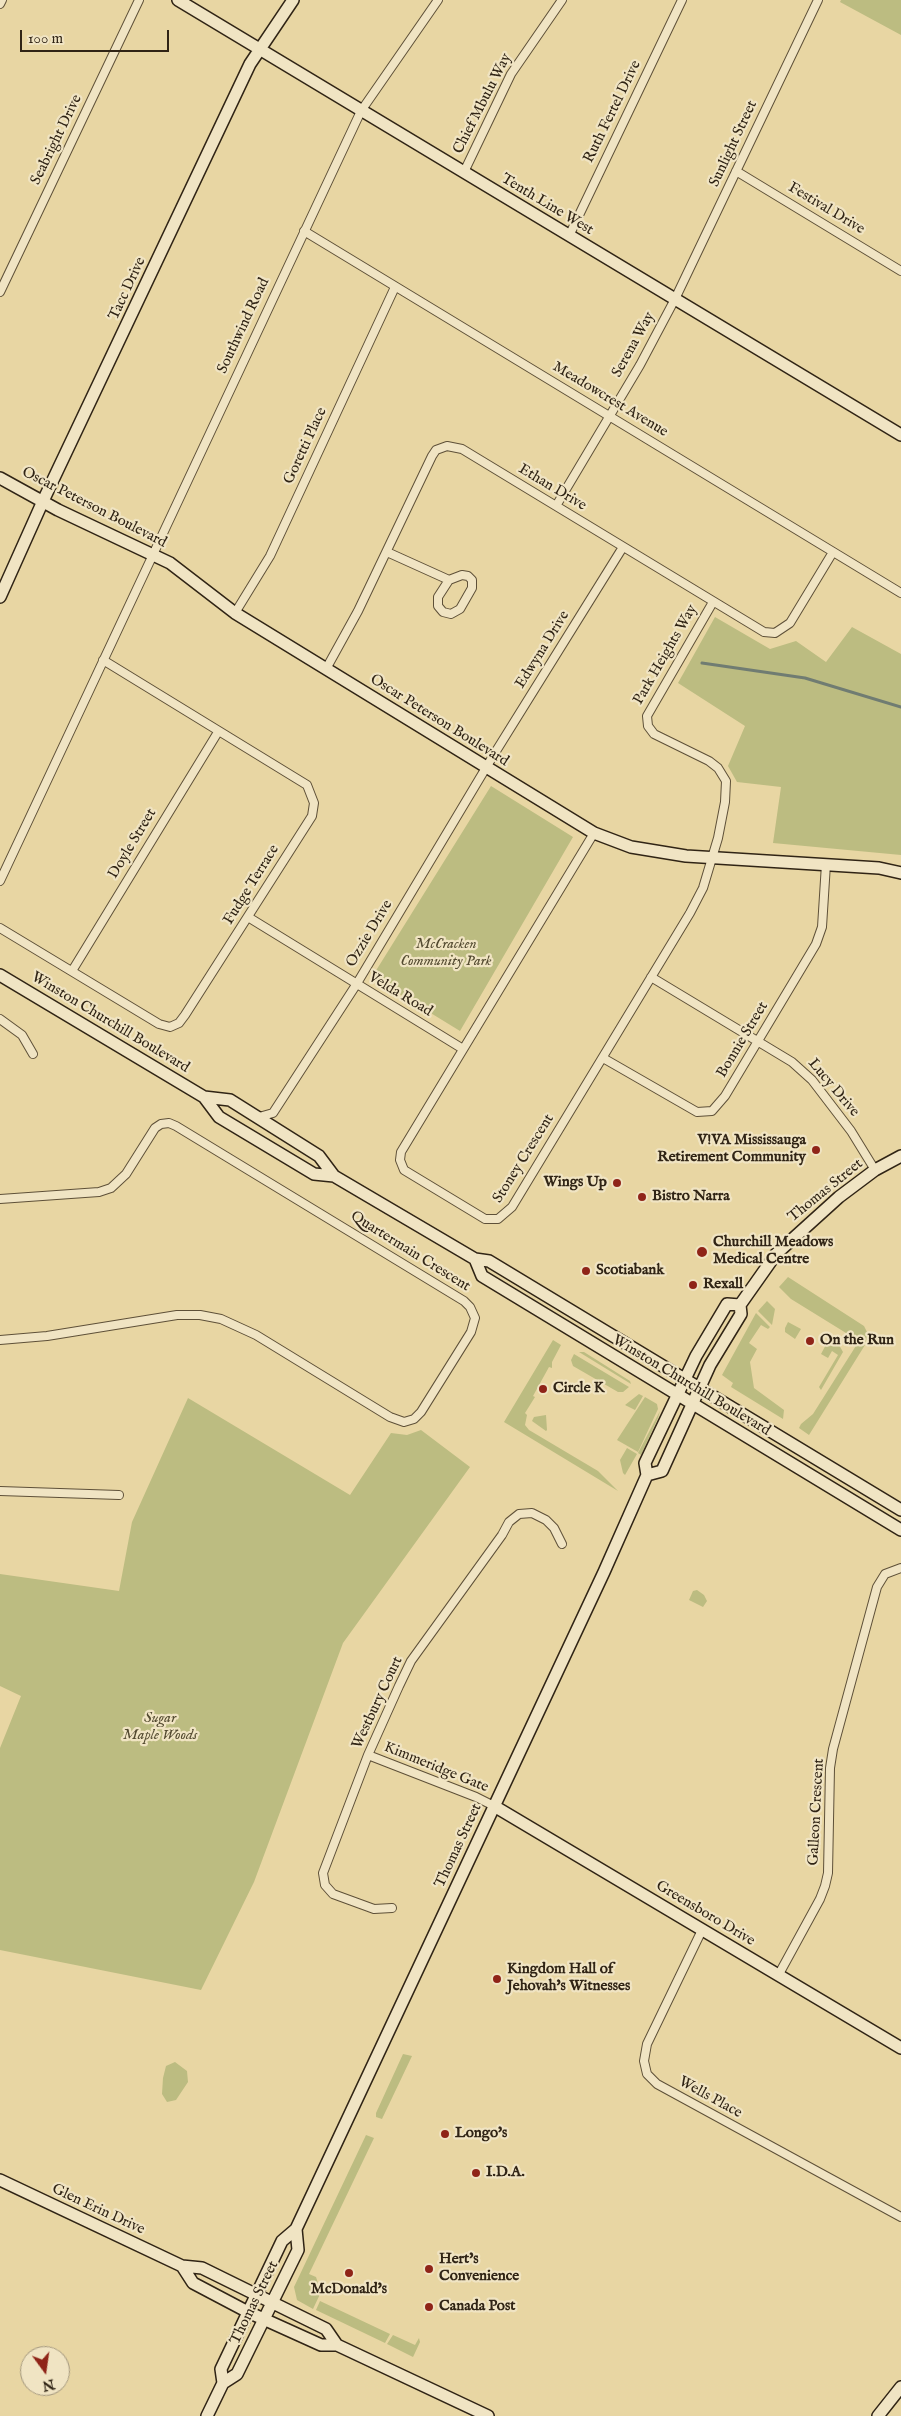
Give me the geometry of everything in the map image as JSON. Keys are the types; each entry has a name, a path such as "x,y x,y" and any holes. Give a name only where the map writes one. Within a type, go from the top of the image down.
{"street":[{"path":"0,4 2,0"},
{"name":"Seabright Drive","path":"0,292 140,0"},
{"name":"Tenth Line West","path":"178,0 901,436"},
{"name":"Tacc Drive","path":"0,597 43,501 250,64 293,0"},
{"name":"Southwind Road","path":"154,554 361,111 438,0"},
{"name":"Chief Mbulu Way","path":"464,172 511,74 562,0"},
{"name":"Ruth Fertel Drive","path":"569,236 682,0"},
{"name":"Sunlight Street","path":"675,299 818,0"},
{"name":"Festival Drive","path":"736,171 901,271"},
{"name":"Meadowcrest Avenue","path":"304,231 901,593"},
{"name":"Goretti Place","path":"235,613 270,556 396,287"},
{"name":"Serena Way","path":"556,506 610,416 675,299"},
{"name":"Ethan Drive","path":"326,669 358,611 432,456 441,448 453,446 462,449 764,632 781,631 790,623 834,552"},
{"name":"Oscar Peterson Boulevard","path":"0,478 43,501 154,554 178,569 235,613 594,833 658,853 879,868 901,873"},
{"name":"Edwyna Drive","path":"486,767 623,547"},
{"path":"387,552 449,580 462,575 472,580 472,588 460,609 452,614 443,612 438,606 438,596 449,580"},
{"path":"0,880 154,554"},
{"name":"Park Heights Way","path":"712,858 727,791 723,774 702,757 654,734 648,726 647,716 713,602"},
{"name":"Fudge Terrace","path":"0,928 159,1024 170,1027 179,1023 185,1015 312,816 314,803 307,785 103,660"},
{"name":"Doyle Street","path":"72,971 218,732"},
{"name":"Ozzie Drive","path":"274,1113 356,985 486,767"},
{"name":"Stoney Crescent","path":"594,833 401,1152 401,1166 409,1174 478,1216 492,1220 506,1214 512,1207 603,1058 697,900 712,858"},
{"name":"Bonnie Street","path":"603,1058 697,1112 705,1113 712,1111 719,1104 816,944 822,927 826,864"},
{"name":"Velda Road","path":"248,917 463,1049"},
{"name":"Winston Churchill Boulevard","path":"0,976 204,1097 230,1100 319,1156 334,1176 474,1259 489,1261 901,1510"},
{"name":"Lucy Drive","path":"651,977 792,1062 812,1080 851,1131 875,1170"},
{"path":"0,1019 22,1035 33,1054"},
{"name":"Winston Churchill Boulevard","path":"204,1097 218,1117 314,1174 334,1176"},
{"path":"258,1117 274,1113 275,1122 281,1132"},
{"name":"Quartermain Crescent","path":"0,1199 99,1192 111,1188 126,1174 155,1128 161,1124 169,1123 464,1301 470,1307 474,1318 470,1332 422,1412 414,1419 404,1422 390,1418 256,1335 221,1319 200,1315 178,1315 47,1336 0,1340"},
{"name":"Thomas Street","path":"648,1475 662,1471 710,1365 741,1314 740,1304 768,1265 789,1242 839,1196 875,1170 901,1156"},
{"name":"Winston Churchill Boulevard","path":"474,1259 482,1276 901,1530"},
{"name":"Thomas Street","path":"223,2383 221,2369 282,2241 296,2229 648,1475 645,1463 677,1395 696,1356 727,1304 740,1304"},
{"path":"0,1490 119,1495"},
{"name":"Westbury Court","path":"392,1908 374,1908 332,1894 325,1884 323,1873 368,1756 411,1661 502,1535 509,1522 519,1514 532,1513 546,1520 554,1528 562,1544"},
{"name":"Galleon Crescent","path":"779,1974 820,1899 825,1886 828,1873 830,1768 834,1749 877,1587 885,1574 901,1568"},
{"name":"Kimmeridge Gate","path":"368,1756 476,1797 494,1806"},
{"name":"Greensboro Drive","path":"494,1806 901,2048"},
{"name":"Wells Place","path":"702,1930 648,2044 644,2062 647,2074 657,2084 901,2217"},
{"name":"Glen Erin Drive","path":"0,2180 182,2266 202,2268 326,2330 337,2345"},
{"name":"Thomas Street","path":"208,2416 223,2383 236,2374 298,2250 296,2229"},
{"name":"Glen Erin Drive","path":"182,2266 193,2283 248,2312 321,2345 337,2345 488,2416"},
{"path":"878,2416 901,2387"}],"green space":[{"path":"841,0 901,0 901,35 840,2"},
{"path":"715,617 770,649 796,641 826,662 852,627 901,654 901,855 773,843 781,787 737,782 728,766 745,726 678,683"},
{"name":"McCracken Community Park","path":"491,786 573,837 460,1031 372,977"},
{"path":"788,1277 864,1326 868,1334 865,1345 809,1435 799,1428 801,1424 813,1414 859,1341 791,1299 779,1287"},
{"path":"767,1301 775,1309 772,1325 758,1311"},
{"path":"756,1313 770,1327 768,1329 761,1325 749,1343 757,1349 750,1362 754,1388 784,1410 783,1419 731,1387 733,1383 722,1375"},
{"path":"788,1322 801,1329 795,1339 785,1332"},
{"path":"829,1339 839,1345 843,1352 821,1390 819,1387 838,1355 832,1351 828,1358 821,1354"},
{"path":"553,1340 561,1345 552,1362 552,1368 549,1367 525,1413 527,1415 525,1425 529,1430 598,1471 618,1491 504,1422"},
{"path":"579,1352 584,1352 630,1381 631,1384"},
{"path":"574,1354 629,1387 623,1392 618,1392 573,1366 571,1360"},
{"path":"639,1394 643,1396 635,1410 625,1405"},
{"path":"645,1397 657,1404 658,1409 638,1452 617,1440"},
{"name":"Sugar Maple Woods","path":"188,1398 350,1495 391,1433 407,1435 421,1430 470,1467 343,1643 254,1882 201,1990 0,1950 0,1748 21,1696 0,1686 0,1574 119,1591 132,1522"},
{"path":"660,1411 658,1418 641,1455 638,1453"},
{"path":"546,1415 546,1431 532,1421 534,1417"},
{"path":"627,1448 637,1454 625,1475 620,1460"},
{"path":"697,1590 704,1595 707,1601 703,1607 689,1600 693,1591"},
{"path":"403,2054 412,2056 382,2119 376,2117 376,2113"},
{"path":"175,2062 187,2071 188,2082 176,2100 167,2102 162,2094 163,2078 166,2066"},
{"path":"366,2135 374,2138 309,2274 316,2277 321,2292 313,2309 297,2300 294,2287"},
{"path":"320,2301 390,2334 385,2343 316,2310"},
{"path":"393,2335 415,2345 419,2338 420,2342 413,2357 387,2344"}],"waterway":[{"path":"702,663 805,678 901,707"}],"place":[{"name":"V!VA Mississauga Retirement Community","path":"816,1150"},
{"name":"Wings Up","path":"617,1183"},
{"name":"Bistro Narra","path":"642,1197"},
{"name":"Churchill Meadows Medical Centre","path":"702,1252"},
{"name":"Scotiabank","path":"586,1271"},
{"name":"Rexall","path":"693,1285"},
{"name":"On the Run","path":"810,1341"},
{"name":"Circle K","path":"543,1389"},
{"name":"Kingdom Hall of Jehovah's Witnesses","path":"497,1979"},
{"name":"Longo's","path":"445,2134"},
{"name":"I.D.A.","path":"476,2173"},
{"name":"Hert's Convenience","path":"429,2269"},
{"name":"McDonald's","path":"349,2273"},
{"name":"Canada Post","path":"429,2307"}]}
